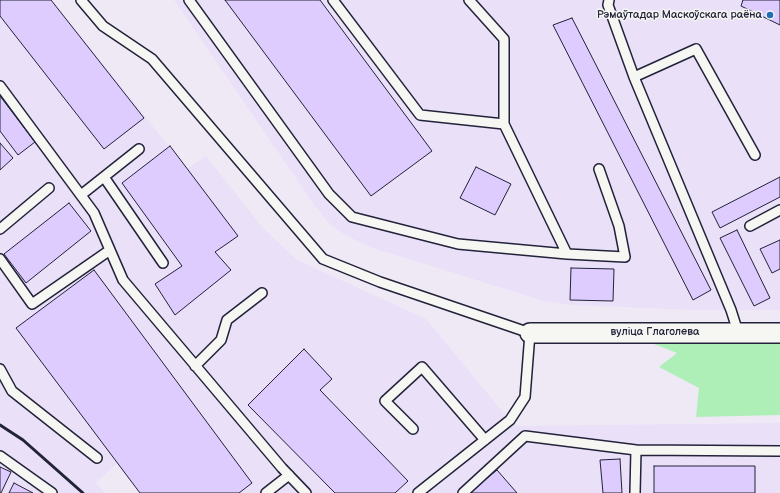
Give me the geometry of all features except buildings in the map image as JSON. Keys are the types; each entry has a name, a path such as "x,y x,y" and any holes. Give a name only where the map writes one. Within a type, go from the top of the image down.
{"street":[{"name":"вуліца Глаголева","path":"530,333 780,333"}],"lane":[{"path":"81,0 103,26 152,59 323,259 380,282 530,333 525,397 510,420 418,493"},
{"path":"190,0 329,194 352,217 458,244 566,254 625,257 619,226 599,169"},
{"path":"333,0 420,115 504,124"},
{"path":"469,0 504,40 504,124 566,254"},
{"path":"608,0 608,5 634,77 731,310 738,332"},
{"path":"634,77 696,49 755,155"},
{"path":"0,86 94,213 123,280 288,475 306,493"},
{"path":"81,195 139,148"},
{"path":"104,177 163,263"},
{"path":"0,229 49,188"},
{"path":"750,226 780,210"},
{"path":"0,259 32,304 110,250"},
{"path":"195,366 221,340 227,320 262,293"},
{"path":"413,429 385,401 422,367 485,440"},
{"path":"0,369 12,391 97,458"},
{"path":"464,493 524,436 636,450 780,451"},
{"path":"635,493 636,450"},
{"path":"0,456 52,493"},
{"path":"266,493 288,475"}],"shaded area":[{"path":"0,0 52,0 187,169 206,156 263,228 297,260 426,319 497,405 517,426 780,423 780,493 140,493 117,463 96,483 105,493 0,493"},
{"path":"174,0 780,0 780,310 696,310 571,305 544,301 370,247 345,235 328,222 315,206"}],"green space":[{"path":"631,335 780,339 780,415 696,417 699,388 659,367 677,353"}],"railway":[{"path":"0,425 23,440 83,493"}],"place":[{"name":"Рэмаўтадар Маскоўскага раёна","path":"770,15"}]}
